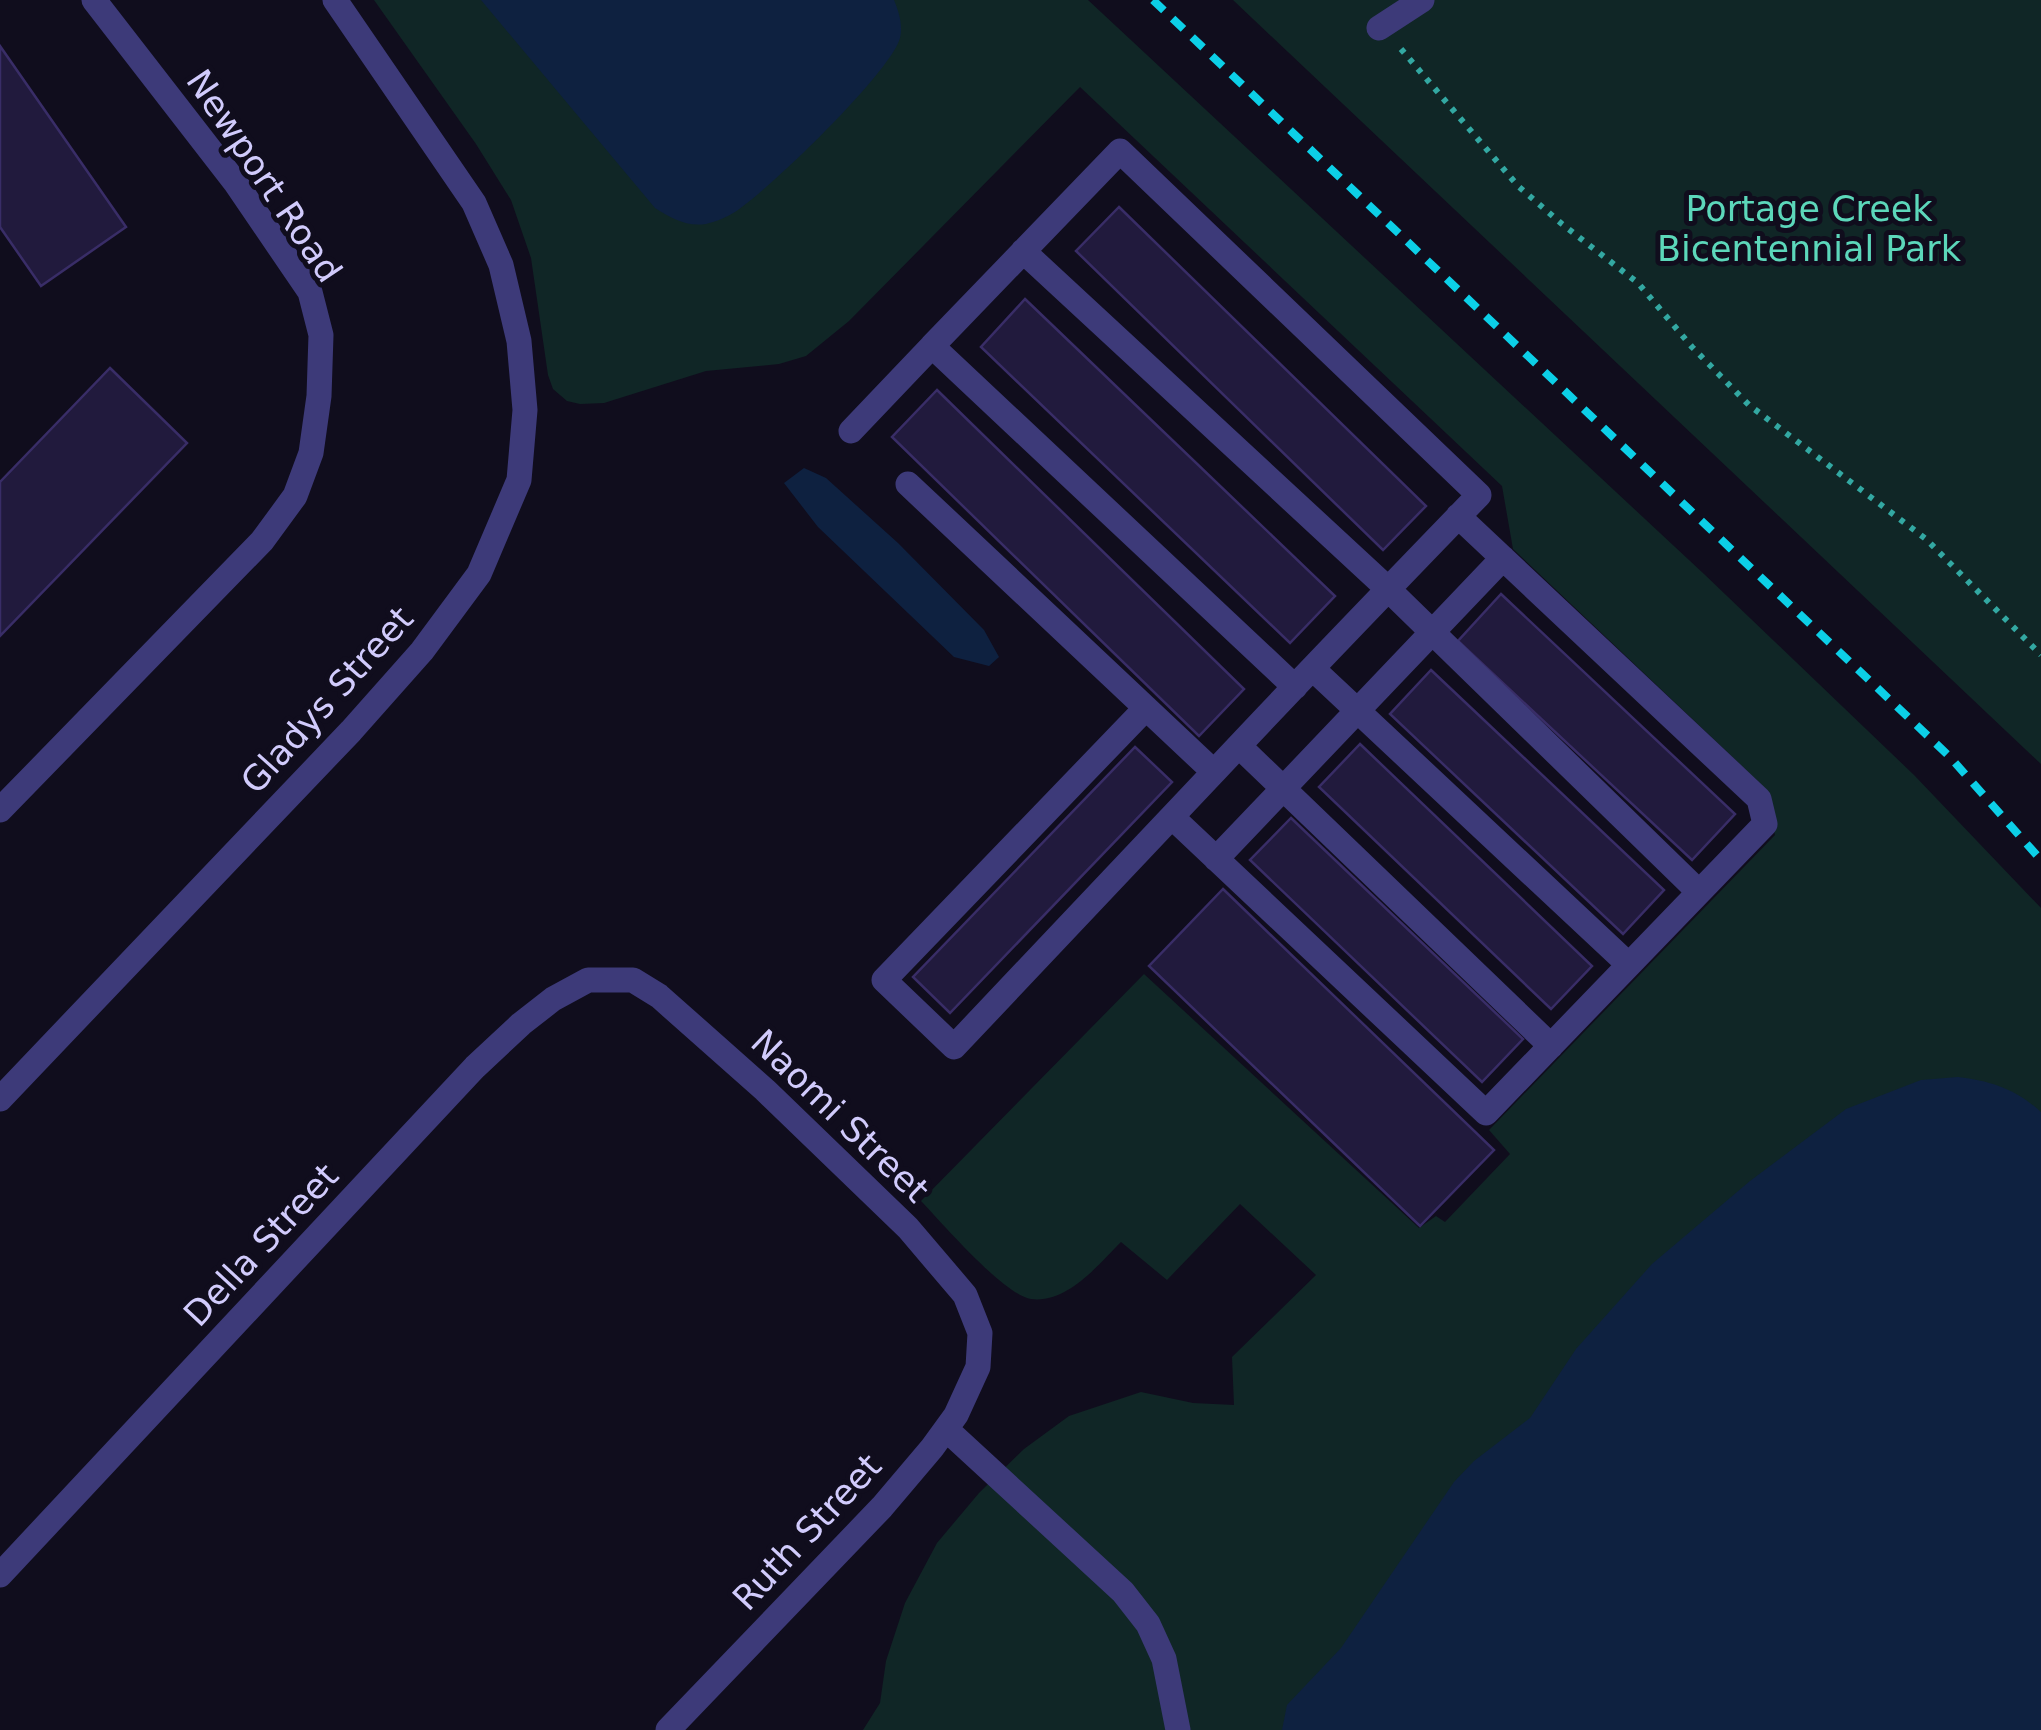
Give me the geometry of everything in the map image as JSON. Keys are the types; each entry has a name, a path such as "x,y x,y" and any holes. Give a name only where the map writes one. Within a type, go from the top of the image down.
{"street":[{"name":"Newport Road","path":"0,810 262,541 295,496 310,453 319,396 320,335 310,292 235,182 94,0"},
{"name":"Gladys Street","path":"0,1098 351,731 422,650 479,574 518,480 525,410 519,342 501,265 474,203 334,0"},
{"path":"1378,28 1422,0"},
{"path":"851,431 1120,151 1478,495 954,1047 884,980 1146,708"},
{"path":"1023,252 1388,589 1699,892"},
{"path":"932,346 1304,678 1358,710 1629,965"},
{"path":"908,484 1214,772"},
{"path":"1172,817 1486,1113 1765,824 1759,799 1458,516"},
{"path":"1216,859 1503,558"},
{"path":"1238,746 1551,1046"},
{"name":"Naomi Street","path":"588,980 633,980 659,996 765,1090 908,1228 966,1294 980,1333 978,1368"},
{"name":"Della Street","path":"0,1575 475,1067 532,1016 588,980"},
{"path":"0,1060 19,1079"},
{"name":"Ruth Street","path":"668,1730 882,1507 946,1429 978,1368"},
{"path":"946,1429 1123,1592 1148,1624 1164,1659 1178,1730"}],"path":[{"path":"1378,28 1419,67 1518,186 1638,283 1692,347 1749,405 1926,540 2041,655"}],"green space":[{"path":"374,0 1088,0 1914,775 2041,908 2041,1730 863,1730 880,1703 886,1661 905,1603 937,1543 979,1493 1024,1449 1069,1416 1141,1392 1193,1403 1234,1405 1232,1357 1316,1275 1240,1204 1167,1280 1121,1242 1069,1289 1044,1299 1031,1299 1019,1295 990,1272 921,1201 1144,974 1419,1228 1436,1216 1445,1222 1510,1154 1489,1130 1775,835 1762,785 1513,549 1502,486 1080,87 849,321 806,356 779,364 706,371 604,403 580,404 567,401 553,389 548,375 531,258 511,200"},
{"name":"Portage Creek Bicentennial Park","path":"1233,0 2041,0 2041,764"}],"water":[{"path":"481,0 894,0 901,33 875,77 773,181 732,214 699,225 655,208"},
{"path":"804,468 826,478 898,543 984,630 999,657 989,666 954,657 818,527 784,483"},
{"path":"1958,1077 2002,1087 2041,1112 2041,1730 1282,1730 1287,1705 1341,1648 1454,1482 1474,1461 1530,1418 1576,1349 1652,1264 1750,1181 1846,1109 1921,1080"}],"building":[{"path":"0,46 126,227 41,286 0,227"},
{"path":"1119,207 1426,506 1383,550 1076,251"},
{"path":"1025,299 1335,596 1290,643 981,347"},
{"path":"110,368 187,443 0,636 0,482"},
{"path":"937,390 1244,689 1199,736 892,437"},
{"path":"1501,594 1735,814 1692,860 1458,641"},
{"path":"1431,670 1664,890 1623,934 1390,714"},
{"path":"1360,744 1592,966 1551,1009 1319,787"},
{"path":"1135,747 1172,782 950,1013 913,977"},
{"path":"1291,818 1523,1039 1482,1082 1250,860"},
{"path":"1223,889 1494,1150 1420,1226 1149,966"}],"railway":[{"path":"1153,0 1949,756 2041,860"}]}
